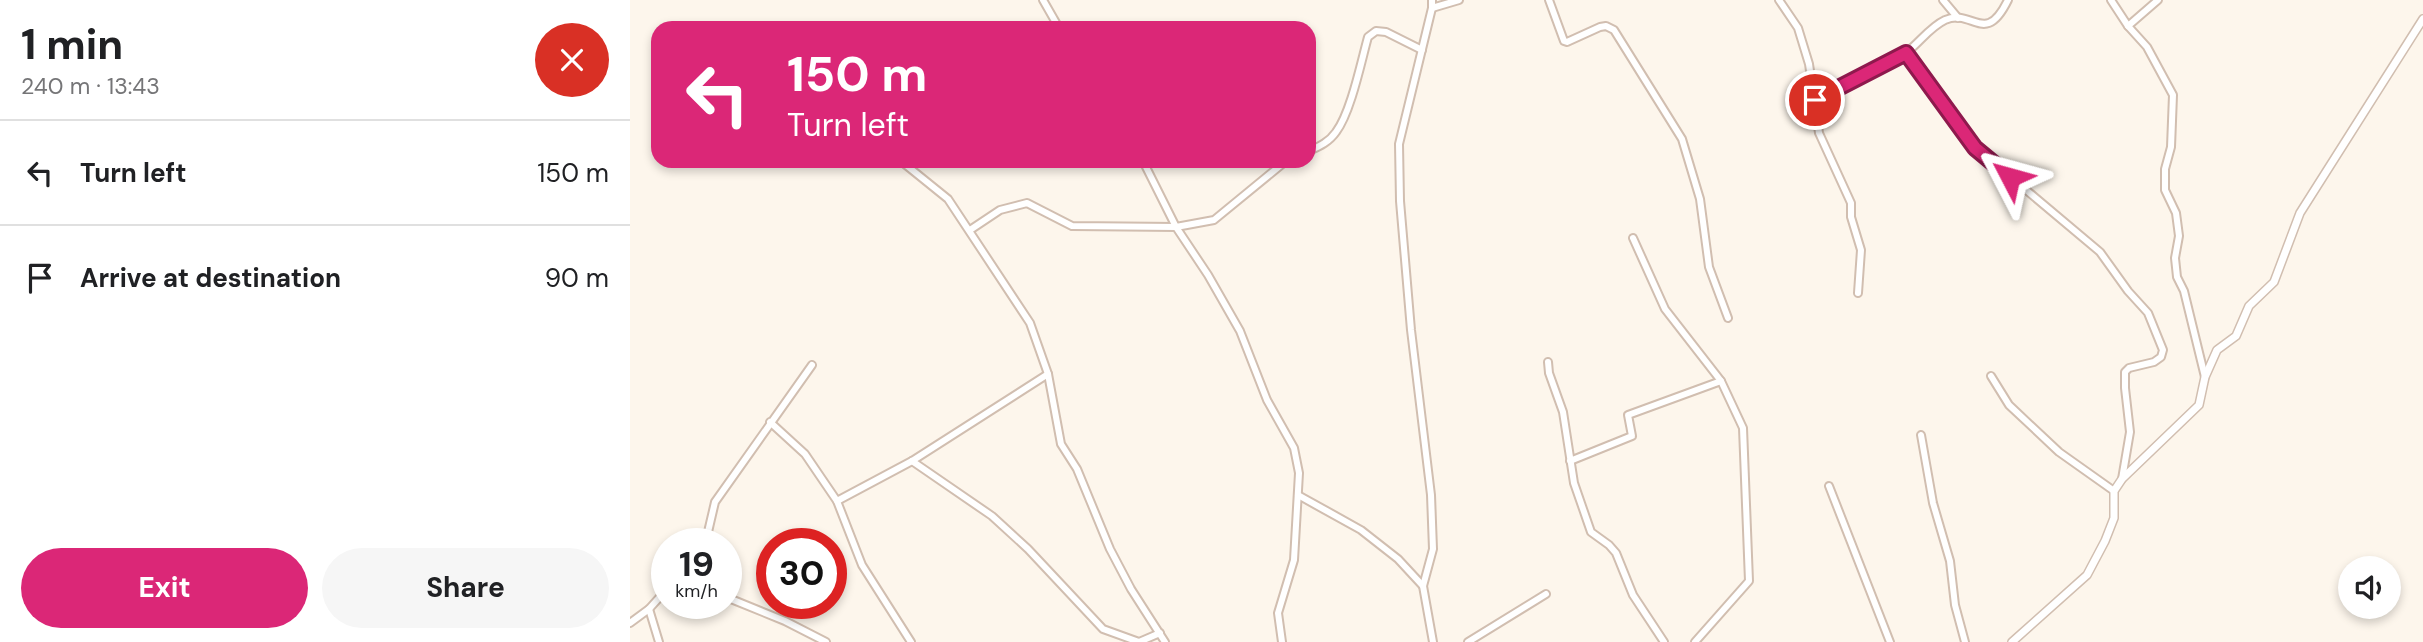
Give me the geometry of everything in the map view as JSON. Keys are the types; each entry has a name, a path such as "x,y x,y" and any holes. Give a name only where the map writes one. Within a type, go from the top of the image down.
{"street":[{"path":"1043,0 1055,21"},
{"path":"1432,0 1399,144 1401,214 1430,495 1433,549 1423,586 1433,642"},
{"path":"1432,8 1459,0"},
{"path":"1549,0 1564,41 1600,27 1606,26 1614,30 1682,139 1700,199 1709,267 1728,318"},
{"path":"1779,0 1798,28 1809,64 1819,133 1851,203 1851,217 1861,250 1858,293"},
{"path":"1943,0 1958,18"},
{"path":"1815,100 1906,53 1938,24 1948,19 1958,18 1980,25 1989,24 2002,13 2008,0"},
{"path":"2111,0 2128,26 2147,47 2173,95 2171,147 2165,169 2165,190 2176,213 2179,236 2175,258 2177,277 2184,291 2205,377"},
{"path":"2128,26 2158,0"},
{"path":"2012,642 2087,575 2105,541 2113,518 2114,491 2122,479 2199,405 2205,377 2217,350 2236,337 2249,306 2274,282 2300,213 2423,19"},
{"path":"1316,147 1326,143 1338,130 1368,37 1376,31 1386,32 1422,50"},
{"path":"1906,53 1975,148 2100,252 2128,291 2148,313 2163,349 2161,357 2154,362 2129,368 2125,372 2124,388 2130,432 2122,479"},
{"path":"910,168 948,199 1030,323 1048,374 1061,444 1077,469 1115,559 1165,642"},
{"path":"1146,168 1176,227 1240,331 1267,400 1294,448 1299,472 1294,560 1278,613 1282,642"},
{"path":"970,230 1000,210 1027,203 1072,226 1176,227 1214,220 1277,168"},
{"path":"1633,238 1665,309 1721,381 1743,428 1749,581 1695,642"},
{"path":"1548,362 1549,373 1563,412 1574,482 1591,532 1616,553 1633,595 1664,642"},
{"path":"709,528 715,502 812,365"},
{"path":"837,502 912,461 1048,374"},
{"path":"1992,376 2009,405 2059,452 2114,491"},
{"path":"1570,461 1632,436 1628,415 1721,381"},
{"path":"770,422 805,454 837,502 862,565 911,642"},
{"path":"1922,435 1933,503 1950,561 1955,605 1965,642"},
{"path":"912,461 992,516 1103,629 1139,642 1160,633"},
{"path":"1829,486 1890,642"},
{"path":"1298,495 1361,530 1398,559 1423,586"},
{"path":"1468,642 1546,594"},
{"path":"742,604 824,641"},
{"path":"630,623 649,609 659,642"}],"route":[{"path":"1815,100 1906,53 1975,148 2010,177"}]}
